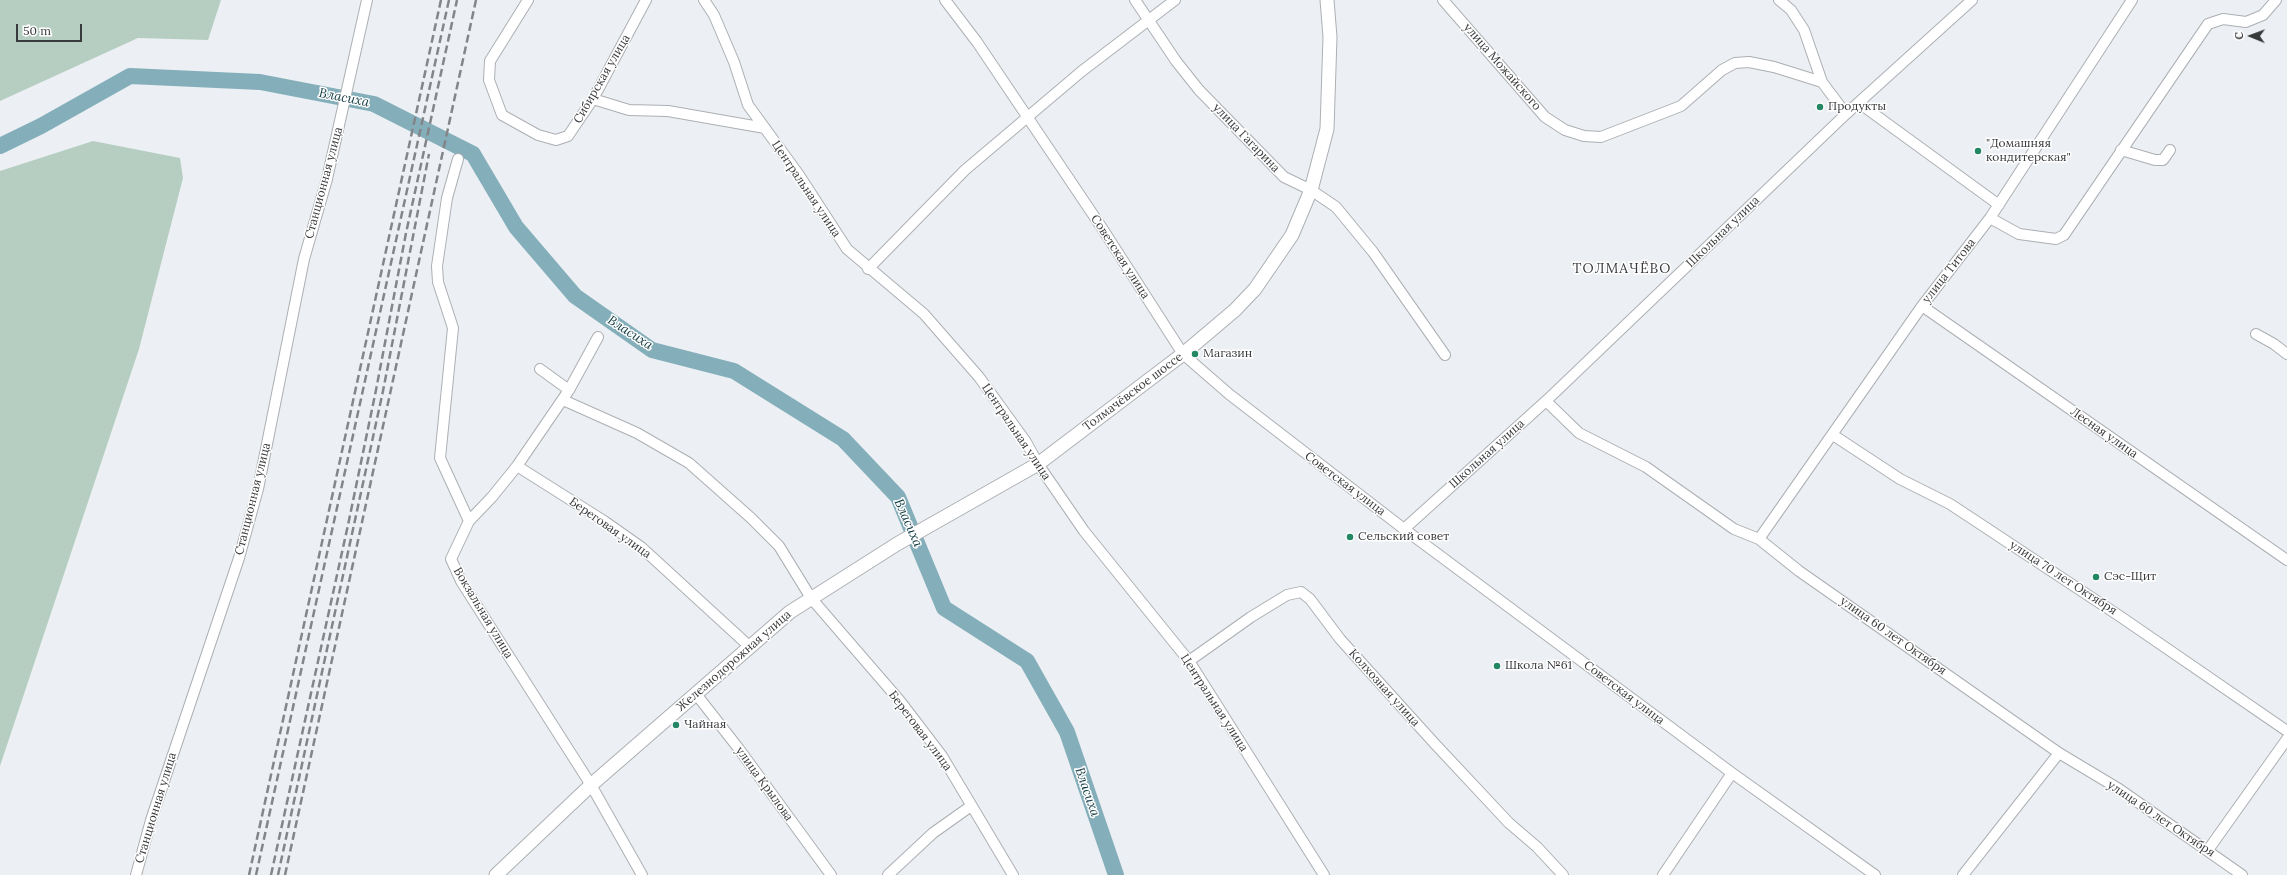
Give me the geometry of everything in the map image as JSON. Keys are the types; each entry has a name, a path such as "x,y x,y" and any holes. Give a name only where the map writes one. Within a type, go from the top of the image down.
{"main road":[{"name":"Толмачёвское шоссе","path":"896,544 945,515 1038,464 1183,354 1235,310 1255,289 1292,235 1311,190 1327,129 1330,37 1327,0"},
{"name":"Железнодорожная улица","path":"496,875 591,785 749,646 790,612 896,544"}],"street":[{"name":"Станционная улица","path":"136,875 151,820 239,558 258,489 304,259 342,116 367,0"},
{"name":"Сибирская улица","path":"528,0 490,60 489,80 502,115 538,135 556,140 568,136 593,98 646,0"},
{"name":"Центральная улица","path":"704,0 714,15 734,62 748,105 799,175 847,249 868,269 924,314 974,371 1026,442 1038,464 1084,531 1189,660 1324,875"},
{"name":"Советская улица","path":"945,0 977,42 1102,228 1183,354 1235,399 1404,529 1732,773 1875,875"},
{"name":"улица Гагарина","path":"1135,0 1176,62 1199,90 1284,177 1311,190 1336,207 1368,247 1444,355"},
{"path":"868,269 965,170 1082,71 1176,0"},
{"name":"улица Можайского","path":"1443,0 1545,117 1565,130 1584,136 1601,137 1628,128 1681,106 1722,70 1735,63 1749,62 1774,67 1822,82"},
{"path":"1778,0 1791,10 1804,30 1822,82 1846,114"},
{"name":"Школьная улица","path":"1404,529 1546,401 1846,114 1972,0"},
{"name":"улица Титова","path":"1759,538 1833,435 1922,306 1990,218 2132,0"},
{"path":"1990,218 2019,234 2056,239 2064,235 2208,24 2223,19 2246,22 2263,15 2276,0"},
{"path":"593,98 629,110 668,111 765,128"},
{"path":"1859,103 1999,205"},
{"path":"2121,150 2155,160 2163,160 2170,150"},
{"path":"458,159 447,198 437,266 438,282 453,328 440,458 469,521"},
{"name":"Лесная улица","path":"1922,306 2287,560"},
{"path":"2256,334 2274,344 2287,354"},
{"name":"Вокзальная улица","path":"598,337 569,390 517,466 492,497 469,521 451,559 461,581 591,785 642,875"},
{"path":"540,368 569,390"},
{"name":"Береговая улица","path":"562,400 637,433 689,463 751,518 779,546 811,598 900,701 942,756 1013,875"},
{"name":"улица 60 лет Октября","path":"1546,401 1578,433 1646,466 1734,529 1759,538 1800,571 2060,753 2119,789 2242,875"},
{"name":"улица 70 лет Октября","path":"1833,435 1900,480 1963,513 2121,617 2287,731"},
{"name":"Береговая улица","path":"517,466 604,520 641,547 749,646"},
{"name":"Колхозная улица","path":"1189,660 1251,617 1287,595 1300,592 1310,600 1340,639 1435,744 1509,823 1536,847 1562,875"},
{"name":"улица Крылова","path":"696,694 739,749 831,875"},
{"path":"2208,850 2287,739"},
{"path":"1963,875 2060,753"},
{"path":"1663,875 1732,773"},
{"path":"888,875 934,833 971,806"}],"green space":[{"path":"0,0 221,0 208,40 138,38 0,101"},
{"path":"93,141 180,158 183,178 139,349 0,766 0,171"}],"waterway":[{"name":"Власиха","path":"0,146 41,126 130,76 260,82 374,104 473,154 516,227 575,296 652,350 734,371 843,439 898,497 944,608 1027,661 1067,732 1116,875"}],"railway":[{"path":"249,875 441,0"},
{"path":"256,875 449,0"},
{"path":"271,875 348,525 406,233 457,0"},
{"path":"285,875 476,0"},
{"path":"278,875 383,391 429,154"}],"place":[{"name":"Продукты","path":"1820,107"},
{"name":"\"Домашняя кондитерская\"","path":"1978,151"},
{"name":"Магазин","path":"1195,354"},
{"name":"Сельский совет","path":"1350,537"},
{"name":"Сэс-Щит","path":"2096,577"},
{"name":"Школа №61","path":"1497,666"},
{"name":"Чайная","path":"676,725"}],"district":[{"name":"ТОЛМАЧЁВО","path":"1622,269"}]}
